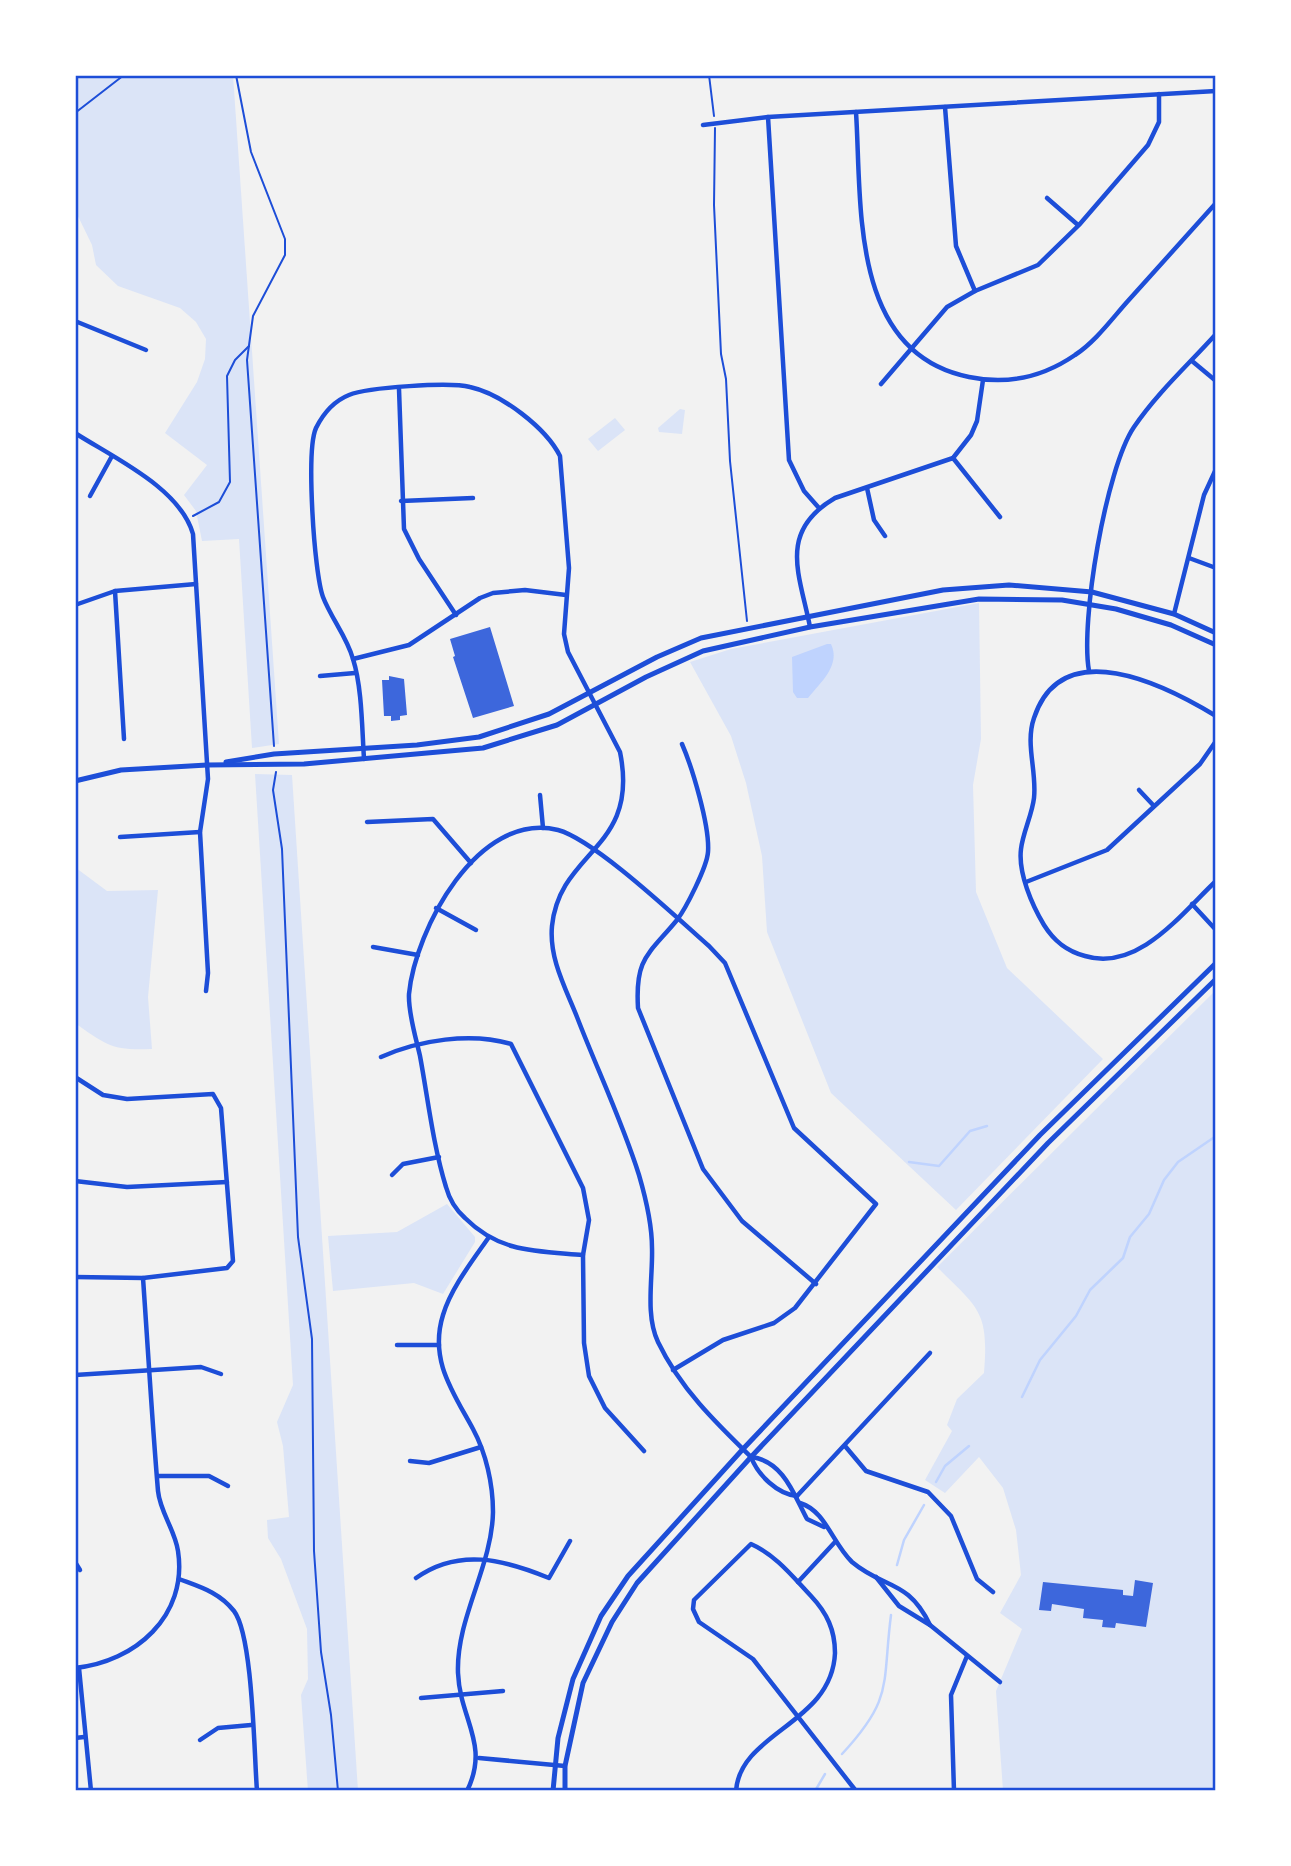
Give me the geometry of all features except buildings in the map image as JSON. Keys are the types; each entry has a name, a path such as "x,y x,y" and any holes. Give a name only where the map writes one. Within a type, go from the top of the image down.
{"street":[{"path":"703,125 768,117 1216,91"},
{"path":"881,384 947,307 975,291 1038,265 1079,225 1147,145 1159,122 1159,94"},
{"path":"946,107 956,246 975,291"},
{"path":"856,112 869,272 884,315 912,348 946,370 984,380 1004,381 1035,376 1078,354 1099,334 1216,202"},
{"path":"768,117 789,460 804,491 819,508"},
{"path":"1047,198 1079,225"},
{"path":"75,321 146,350"},
{"path":"1089,671 1086,638 1090,605 1111,480 1121,450 1135,426 1216,334"},
{"path":"1192,361 1216,381"},
{"path":"810,628 795,571 796,554 801,536 819,508 835,498 953,458 971,435 977,421 984,380"},
{"path":"364,759 353,659 318,583 312,464 315,431 332,405 349,395 457,384 473,387 538,425 552,440 564,475 569,568 564,634 568,652 620,752 624,792 620,812 595,851 565,884 556,901 550,949 638,1172 649,1212 652,1311 656,1339 681,1384 751,1457 755,1467 781,1493 796,1496"},
{"path":"399,389 401,500 408,540 456,615"},
{"path":"75,433 163,490 188,518 193,534 208,791 200,832 208,973 206,991"},
{"path":"90,496 112,456"},
{"path":"953,458 1000,517"},
{"path":"1174,614 1204,495 1216,469"},
{"path":"867,488 874,520 885,536"},
{"path":"401,500 473,498"},
{"path":"1189,558 1216,568"},
{"path":"75,605 115,592 197,584"},
{"path":"207,765 274,754 479,737 527,723 591,694 681,646 808,615 977,586 1040,586 1092,592 1174,614 1216,633"},
{"path":"353,659 409,645 480,598 508,590 566,596"},
{"path":"115,592 124,739"},
{"path":"75,781 121,770 364,759 457,752 506,743 557,725 646,677 703,651 810,628 979,599 1039,599 1090,605 1171,625 1216,645"},
{"path":"1216,716 1189,699 1123,673 1089,671 1073,675 1054,686 1040,702 1032,720 1030,742 1034,797 1020,851 1026,882 1038,916 1052,938 1071,952 1096,960 1117,960 1143,948 1216,881"},
{"path":"320,676 355,673"},
{"path":"1026,882 1107,850 1200,764 1216,741"},
{"path":"682,744 694,771 708,852 678,919 646,956 637,982 638,1008 703,1169 742,1221 816,1284"},
{"path":"1139,790 1154,806"},
{"path":"540,795 543,828"},
{"path":"367,822 433,819 471,863"},
{"path":"583,1255 510,1248 489,1237 463,1217 452,1202 439,1157 409,995 418,955 436,908 458,873 511,835 543,828 560,831 595,851 678,919 725,963 794,1128 876,1204 795,1308 774,1323 723,1340 673,1370"},
{"path":"120,837 200,832"},
{"path":"1192,904 1216,930"},
{"path":"436,908 476,930"},
{"path":"373,947 418,955"},
{"path":"553,1791 554,1765 563,1712 573,1679 601,1616 641,1560 1040,1135 1216,963"},
{"path":"565,1791 565,1766 583,1683 612,1622 656,1560 1048,1143 1216,979"},
{"path":"382,1057 418,1046 474,1037 511,1044 583,1188 589,1220 583,1255 584,1343 589,1376 605,1408 644,1451"},
{"path":"75,1077 103,1095 127,1099 213,1094 221,1108 233,1261 227,1268 143,1278 75,1277"},
{"path":"392,1175 403,1164 439,1157"},
{"path":"75,1181 127,1187 228,1182"},
{"path":"467,1791 478,1758 461,1695 460,1650 485,1560 493,1512 491,1488 481,1447 447,1386 439,1345 448,1303 489,1237"},
{"path":"91,1791 77,1668 114,1660 145,1642 165,1617 179,1579 178,1548 162,1507 158,1476 143,1278"},
{"path":"397,1345 439,1345"},
{"path":"796,1496 930,1353"},
{"path":"75,1376 201,1367 221,1374"},
{"path":"845,1446 866,1471 928,1492 950,1516 977,1579 993,1592"},
{"path":"410,1461 429,1463 481,1447"},
{"path":"751,1457 762,1458 788,1482 807,1519 825,1527"},
{"path":"158,1476 196,1474 209,1476 228,1486"},
{"path":"800,1503 817,1510 835,1542 853,1562 904,1591 923,1611 930,1625"},
{"path":"416,1578 441,1562 454,1559 485,1560 527,1569 549,1578 570,1541"},
{"path":"797,1582 835,1542"},
{"path":"736,1791 738,1779 755,1752 798,1719 824,1691 834,1666 835,1637 824,1611 766,1551 751,1544 694,1600 693,1609 699,1622 753,1659 798,1719 856,1791"},
{"path":"75,1562 79,1570"},
{"path":"875,1576 899,1605 930,1625 1000,1682"},
{"path":"179,1579 216,1593 235,1612 247,1648 257,1791"},
{"path":"954,1791 951,1695 967,1656"},
{"path":"421,1698 503,1691"},
{"path":"200,1740 218,1728 251,1725"},
{"path":"75,1738 84,1737"},
{"path":"478,1758 565,1766"}],"path":[{"path":"75,113 124,75"},
{"path":"236,75 251,152 285,239 285,255 253,316 249,346 274,748"},
{"path":"709,75 715,125 714,205 721,354 726,379 730,461 748,628"},
{"path":"188,518 219,502 230,482 227,376 235,360 249,346"},
{"path":"276,772 273,790 282,849 298,1237 312,1339 314,1551 321,1652 331,1715 338,1791"}],"shaded area":[{"path":"75,75 233,75 279,744 252,748 239,539 202,541 196,511 184,495 207,465 165,433 197,382 205,359 206,339 196,322 180,308 118,286 96,265 92,245 75,210"},
{"path":"680,409 685,410 682,434 659,432 658,428"},
{"path":"615,418 625,430 598,451 588,439"},
{"path":"979,603 981,739 973,785 976,892 1007,968 1103,1059 956,1210 831,1093 767,932 762,856 746,783 731,736 690,662 731,649"},
{"path":"255,774 292,775 358,1791 308,1791 301,1695 308,1679 307,1629 281,1559 268,1538 267,1520 289,1517 283,1446 277,1422 293,1385"},
{"path":"75,863 76,868 107,891 158,890 148,997 152,1049 128,1049 110,1045 75,1023"},
{"path":"1216,990 1216,1791 1003,1791 996,1691 1022,1629 1000,1613 1021,1575 1016,1530 1003,1488 979,1457 945,1493 925,1480 952,1431 947,1425 957,1399 984,1373 985,1336 978,1312 937,1267"},
{"path":"447,1204 475,1237 475,1242 443,1294 414,1283 333,1291 328,1236 397,1232"}],"water":[{"path":"831,644 833,652 832,666 808,698 797,698 793,692 792,657"}],"waterway":[{"path":"909,1162 939,1166 970,1131 987,1126"},
{"path":"1022,1397 1040,1360 1076,1316 1090,1290 1123,1258 1130,1237 1149,1214 1164,1180 1178,1162 1216,1136"},
{"path":"936,1482 945,1466 969,1446"},
{"path":"897,1565 904,1540 924,1505"},
{"path":"842,1754 870,1718 883,1690 891,1615"},
{"path":"815,1791 825,1774"}]}
